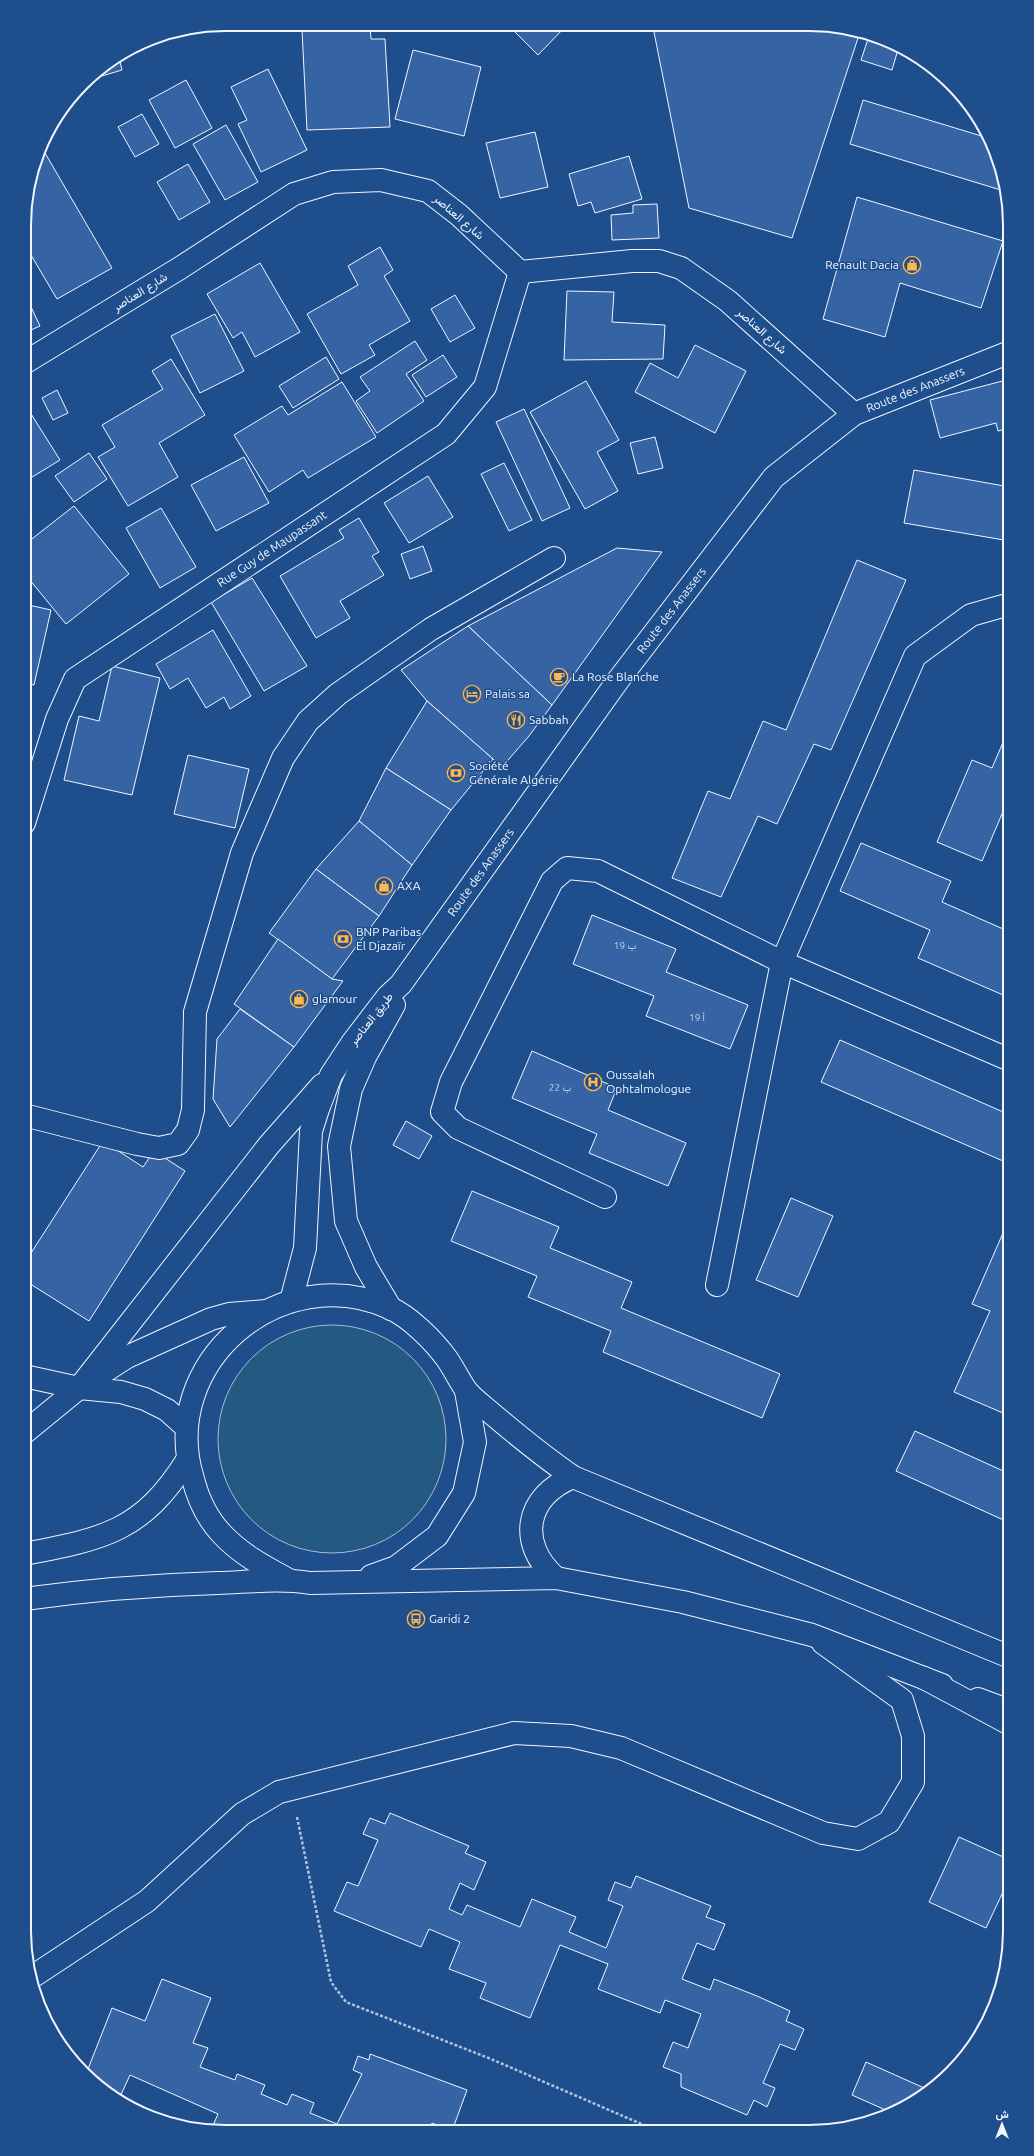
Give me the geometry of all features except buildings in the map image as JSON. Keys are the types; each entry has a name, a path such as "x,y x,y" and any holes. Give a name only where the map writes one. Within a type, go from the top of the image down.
{"main road":[{"name":"شارع العناصر","path":"31,359 180,268 294,194 333,182 381,180 428,191 459,214 520,272 632,261 659,261 681,268 728,301 854,414"},
{"name":"Rue Guy de Maupassant","path":"31,801 57,719 75,679 446,434 485,387 520,272"},
{"name":"Route des Anassers","path":"402,984 619,679 774,477 854,414 1003,355"},
{"path":"31,1117 137,1144 159,1148 178,1144 188,1130 193,1110 194,1012 242,853 283,758 308,722 338,694 431,629 554,558"},
{"path":"717,1285 782,962 915,656 971,615 1003,606"},
{"path":"605,1197 458,1128 442,1112 451,1082 552,881 567,868 598,871 782,962 1003,1057"},
{"name":"طريق العناصر","path":"291,1301 305,1248 311,1131 331,1075 377,1010 394,989 402,984"},
{"name":"طريق العناصر","path":"391,1309 366,1267 346,1221 339,1146 351,1089 365,1057 397,999 402,984"},
{"path":"79,1388 269,1145 331,1075"},
{"path":"290,1580 250,1559 220,1532 199,1498 187,1460 186,1426 194,1391 211,1358 236,1331 266,1311 291,1301 332,1296 359,1299 391,1309 422,1331 447,1359 466,1391 519,1437 574,1477 1003,1654"},
{"path":"31,1427 79,1388 127,1357 211,1319 229,1314 266,1311"},
{"path":"31,1378 79,1388 121,1392 145,1399 167,1410 186,1426"},
{"path":"354,1581 396,1567 437,1536 464,1493 475,1442 466,1391"},
{"path":"31,1552 100,1537 127,1524 151,1507 171,1485 187,1460"},
{"path":"556,1578 544,1568 535,1554 531,1538 531,1522 537,1507 546,1493 558,1483 574,1477"},
{"path":"31,1598 80,1591 137,1587 290,1580 310,1584 354,1581 556,1578 683,1602 812,1635 1003,1708"},
{"path":"36,1974 147,1901 242,1814 279,1792 514,1733 571,1736 621,1748 823,1833 858,1840 889,1822 913,1782 913,1736 902,1700 812,1635"},
{"path":"924,1678 1003,1720"}],"path":[{"path":"291,1789 331,1982 346,2002 491,2059 644,2125"}],"shaded area":[{"path":"321,1325 343,1325 365,1330 386,1338 413,1358 433,1385 444,1417 446,1439 444,1461 433,1493 413,1520 386,1540 365,1548 343,1553 321,1553 299,1548 278,1540 251,1520 231,1493 223,1472 218,1450 218,1428 223,1406 231,1385 251,1358 278,1338 299,1330"}],"place":[{"name":"Renault Dacia","path":"912,265"},
{"name":"La Rose Blanche","path":"559,677"},
{"name":"Palais sa","path":"472,694"},
{"name":"Sabbah","path":"516,720"},
{"name":"Société Générale Algérie","path":"456,773"},
{"name":"AXA","path":"384,886"},
{"name":"BNP Paribas El Djazaïr","path":"343,939"},
{"name":"glamour","path":"299,999"},
{"name":"Oussalah Ophtalmologue","path":"593,1082"},
{"name":"Garidi 2","path":"416,1619"}]}
